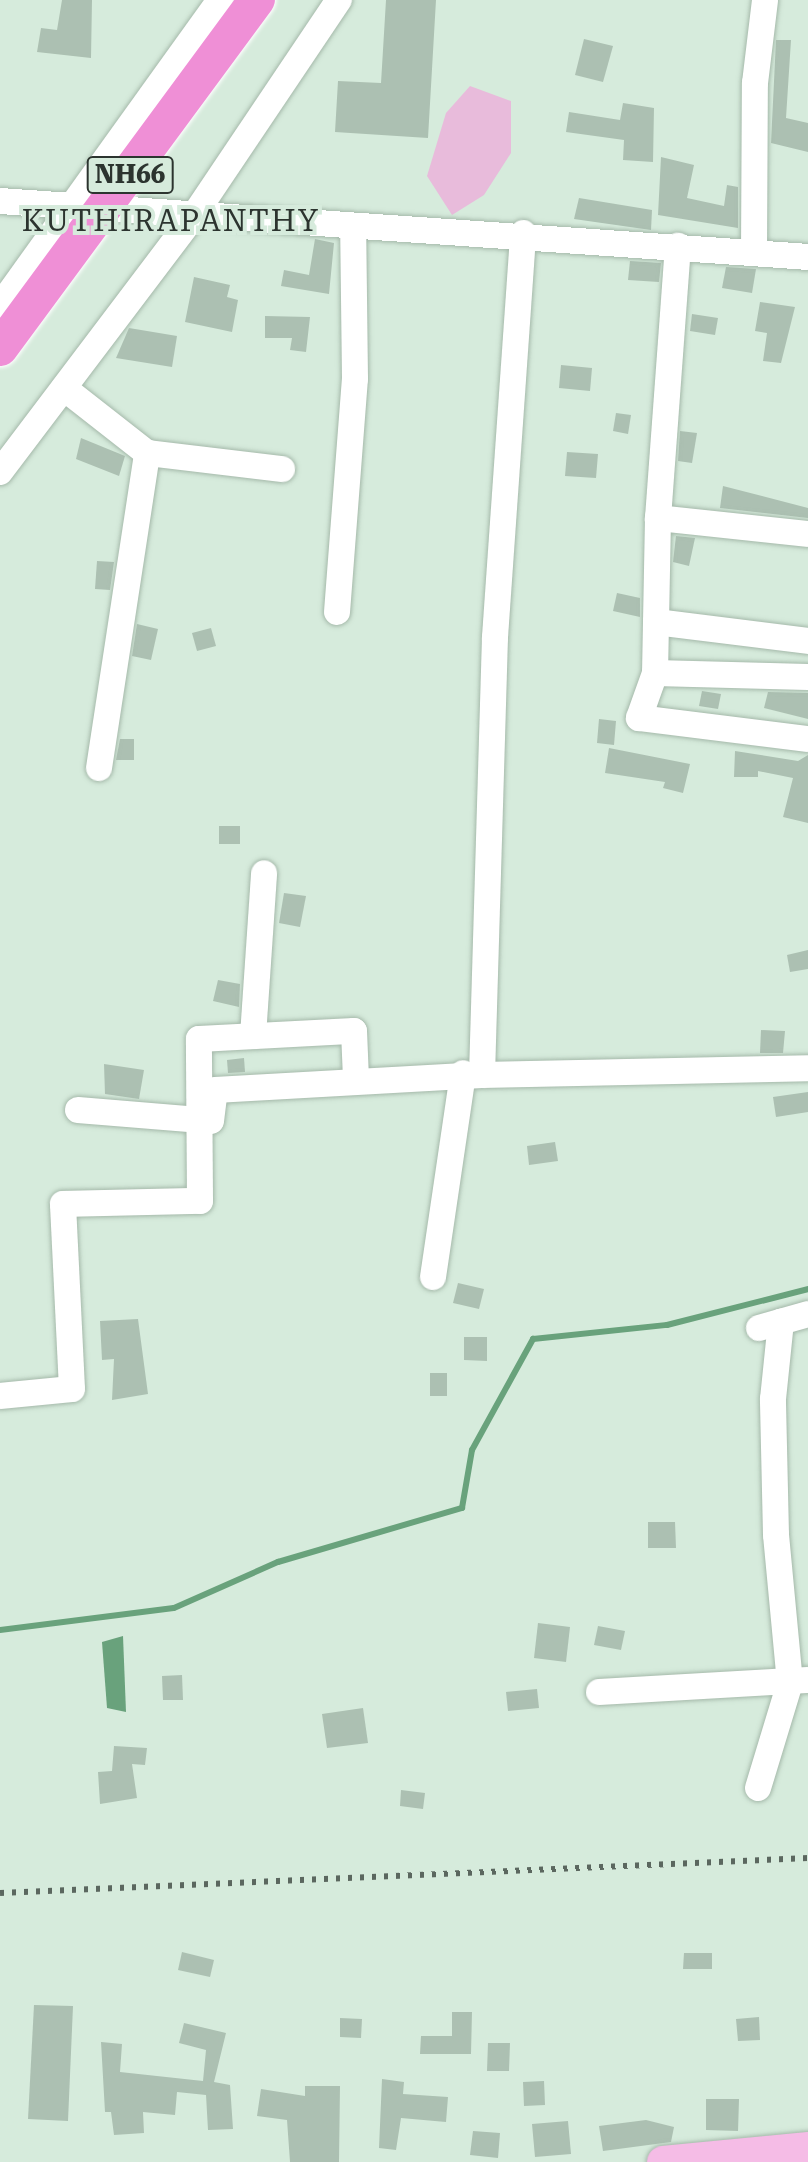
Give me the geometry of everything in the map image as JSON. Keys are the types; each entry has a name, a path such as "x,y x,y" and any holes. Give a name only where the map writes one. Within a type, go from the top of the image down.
{"highway":[{"name":"NH66","path":"0,348 257,0"}],"main road":[{"path":"666,2162 808,2148"}],"street":[{"path":"0,306 70,201 220,0"},
{"path":"0,472 195,214 339,0"},
{"path":"754,253 755,83 765,0"},
{"path":"0,201 70,201 353,226 523,233 808,257"},
{"path":"337,612 355,379 353,226"},
{"path":"433,1277 472,1074 495,637 523,233"},
{"path":"678,246 658,518 655,673 639,718 808,739"},
{"path":"64,388 147,453 282,469"},
{"path":"99,768 147,453"},
{"path":"658,518 808,534"},
{"path":"656,622 808,641"},
{"path":"655,673 808,677"},
{"path":"253,1036 264,873"},
{"path":"0,1396 72,1389 63,1204 200,1201 199,1039 354,1031 356,1078"},
{"path":"78,1110 198,1120 215,1118 215,1090 356,1078 808,1068"},
{"path":"758,1788 799,1681 776,1535 770,1324 808,1314"},
{"path":"599,1692 799,1681"}],"shaded area":[{"path":"470,86 511,101 511,153 484,195 452,215 427,176 446,113"},
{"path":"123,1636 126,1712 107,1708 102,1642"}],"building":[{"path":"62,0 92,0 91,58 37,52 41,28 57,30"},
{"path":"386,0 436,0 428,138 335,132 338,81 381,83"},
{"path":"584,39 613,46 603,82 575,75"},
{"path":"776,40 791,40 786,118 808,123 808,152 771,143"},
{"path":"623,103 654,108 653,162 623,160 624,140 566,132 569,112 620,120"},
{"path":"661,157 694,165 687,198 724,206 727,185 738,187 738,228 658,215"},
{"path":"579,198 652,210 651,230 574,219"},
{"path":"315,239 334,243 329,294 281,286 284,270 309,275"},
{"path":"630,261 661,263 659,282 628,280"},
{"path":"726,267 756,269 752,293 722,288"},
{"path":"194,277 230,285 227,297 238,300 232,332 185,322"},
{"path":"760,302 795,307 781,363 763,361 767,333 755,331"},
{"path":"692,314 718,318 715,335 690,331"},
{"path":"265,316 310,317 306,352 290,350 292,338 265,338"},
{"path":"129,328 177,336 172,367 116,358"},
{"path":"561,365 592,368 590,391 559,388"},
{"path":"616,413 631,415 628,434 613,431"},
{"path":"680,431 697,433 692,463 678,461"},
{"path":"81,438 125,456 119,476 76,459"},
{"path":"567,452 598,454 596,478 565,476"},
{"path":"723,486 808,508 808,518 720,508"},
{"path":"676,536 695,538 689,566 673,562"},
{"path":"97,561 114,562 110,590 95,589"},
{"path":"617,593 640,598 640,617 613,611"},
{"path":"137,624 158,629 151,660 132,656"},
{"path":"211,628 216,646 197,651 192,633"},
{"path":"702,691 721,694 718,709 699,706"},
{"path":"768,692 808,693 808,719 764,708"},
{"path":"599,719 616,721 614,745 597,743"},
{"path":"120,739 134,739 134,760 116,760"},
{"path":"609,748 690,764 683,793 663,788 665,782 605,773"},
{"path":"735,751 798,761 808,755 808,823 783,817 793,778 758,771 758,777 734,777"},
{"path":"219,826 240,826 240,844 219,844"},
{"path":"284,893 306,896 300,927 279,923"},
{"path":"808,950 808,969 790,972 787,955"},
{"path":"218,980 240,984 239,1007 213,1001"},
{"path":"761,1030 785,1031 783,1053 760,1053"},
{"path":"244,1058 245,1072 228,1073 227,1060"},
{"path":"104,1064 144,1070 139,1099 105,1094"},
{"path":"808,1092 808,1112 776,1117 773,1097"},
{"path":"555,1142 558,1161 529,1165 527,1146"},
{"path":"458,1283 484,1289 479,1309 453,1303"},
{"path":"138,1319 148,1394 112,1400 114,1359 102,1360 100,1321"},
{"path":"464,1337 487,1337 487,1361 464,1360"},
{"path":"430,1373 447,1373 447,1396 430,1396"},
{"path":"648,1522 675,1522 676,1548 648,1548"},
{"path":"538,1623 570,1627 566,1662 534,1658"},
{"path":"598,1626 625,1631 621,1650 594,1645"},
{"path":"182,1675 183,1700 163,1700 162,1676"},
{"path":"537,1689 539,1708 508,1711 506,1692"},
{"path":"363,1708 368,1743 327,1748 322,1714"},
{"path":"114,1746 147,1748 145,1765 132,1764 137,1798 100,1804 98,1772 112,1771"},
{"path":"401,1790 425,1793 423,1809 400,1806"},
{"path":"182,1952 214,1960 210,1977 178,1970"},
{"path":"684,1953 712,1953 712,1969 683,1969"},
{"path":"34,2005 73,2006 68,2121 28,2119"},
{"path":"452,2012 472,2012 471,2054 420,2054 421,2036 452,2036"},
{"path":"759,2017 760,2040 738,2041 736,2019"},
{"path":"340,2018 362,2019 361,2038 340,2037"},
{"path":"184,2023 226,2033 214,2082 230,2085 233,2129 208,2130 206,2095 177,2092 175,2115 143,2112 144,2133 114,2135 111,2112 105,2112 101,2042 122,2044 120,2072 203,2081 206,2050 179,2043"},
{"path":"488,2043 510,2043 509,2071 487,2071"},
{"path":"382,2079 404,2082 403,2094 448,2097 446,2122 401,2118 396,2150 379,2148"},
{"path":"544,2081 545,2105 524,2106 523,2082"},
{"path":"305,2086 340,2086 339,2162 290,2162 287,2120 257,2116 261,2089 305,2096"},
{"path":"706,2099 739,2099 738,2131 706,2130"},
{"path":"646,2120 674,2127 671,2142 603,2151 599,2126"},
{"path":"568,2121 571,2154 535,2157 532,2124"},
{"path":"473,2131 500,2133 498,2158 470,2155"}],"waterway":[{"path":"0,1630 174,1608 278,1562 462,1508 472,1450 533,1339 667,1325 808,1289"}],"railway":[{"path":"0,1893 808,1858"}],"district":[{"name":"KUTHIRAPANTHY","path":"171,221"}]}
